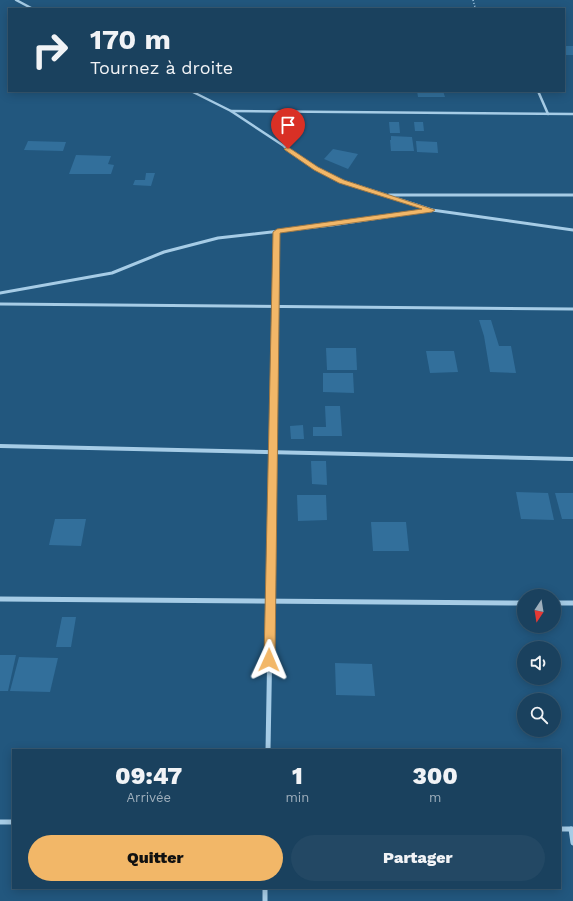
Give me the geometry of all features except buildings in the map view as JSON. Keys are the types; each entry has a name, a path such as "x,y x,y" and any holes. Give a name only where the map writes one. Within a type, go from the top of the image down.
{"street":[{"path":"16,0 31,8"},
{"path":"193,92 231,111 316,168 342,181 432,210 573,230"},
{"path":"538,92 548,114"},
{"path":"231,111 573,114"},
{"path":"385,195 573,195"},
{"path":"0,293 112,273 164,252 218,238 277,232 432,210"},
{"path":"268,749 277,232"},
{"path":"0,304 573,309"},
{"path":"0,446 573,459"},
{"path":"0,599 517,603"},
{"path":"561,603 573,603"},
{"path":"0,822 12,822"},
{"path":"561,829 572,829 573,843"},
{"path":"265,889 265,901"}],"route":[{"path":"269,660 277,232 378,219 432,210 342,181 316,168 288,149"}]}
